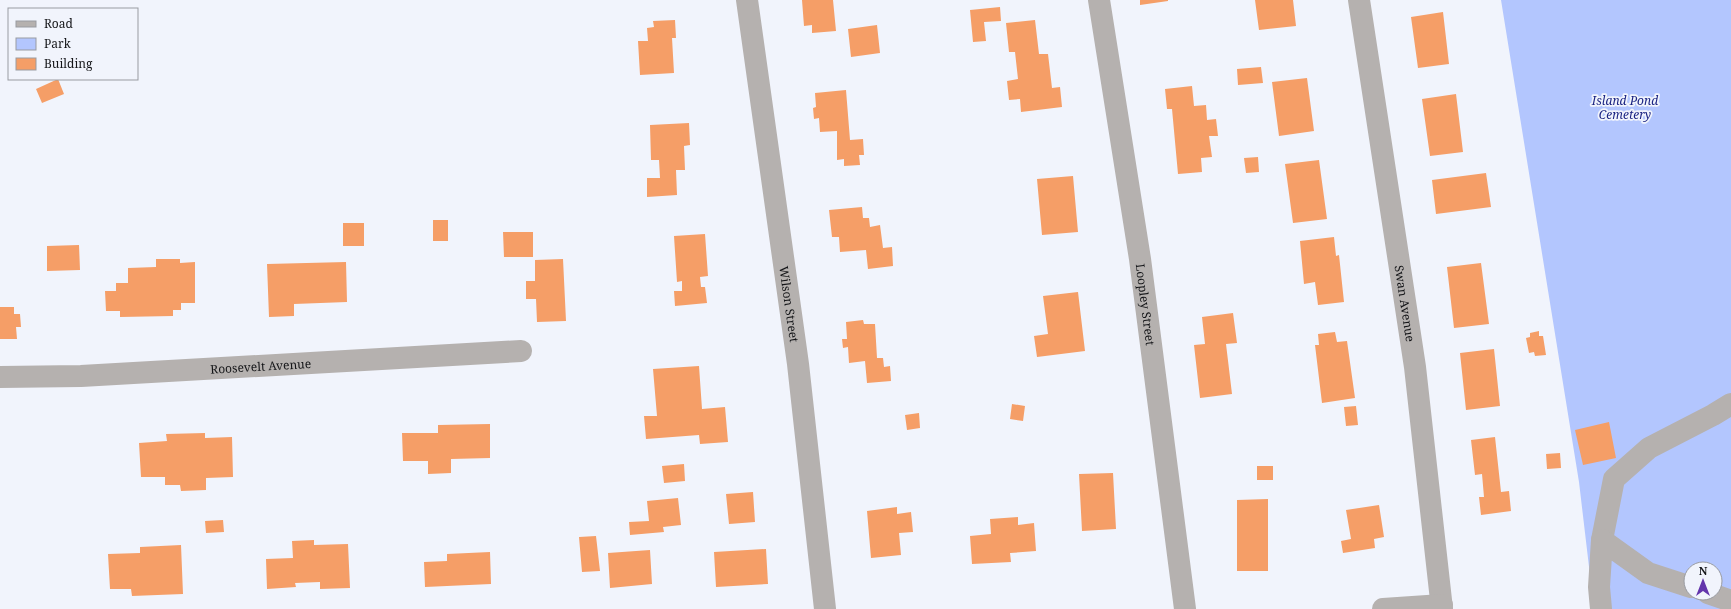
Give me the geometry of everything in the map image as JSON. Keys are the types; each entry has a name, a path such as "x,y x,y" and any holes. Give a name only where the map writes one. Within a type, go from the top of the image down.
{"street":[{"name":"Wilson Street","path":"747,0 799,371 824,609"},
{"name":"Loopley Street","path":"1099,0 1140,259 1185,609"},
{"name":"Swan Avenue","path":"1359,0 1414,367 1442,607"},
{"name":"Roosevelt Avenue","path":"0,377 81,376 521,351"},
{"path":"1601,609 1599,587 1602,540 1614,479 1649,448 1731,404"},
{"path":"1602,540 1648,573 1683,585"},
{"path":"1384,609 1442,607"}],"green space":[{"name":"Island Pond Cemetery","path":"1501,0 1731,0 1731,609 1594,609 1579,482"}],"building":[{"path":"802,0 833,0 836,31 812,33 812,25 804,26"},
{"path":"1140,0 1168,0 1168,1 1140,5"},
{"path":"1255,0 1293,0 1296,26 1259,30"},
{"path":"1000,7 1001,21 984,22 986,41 973,42 970,10"},
{"path":"1443,12 1449,64 1418,68 1411,17"},
{"path":"675,20 676,38 672,38 674,73 640,75 638,41 648,41 647,28 654,27 653,21"},
{"path":"1035,20 1039,54 1048,54 1052,88 1060,87 1062,107 1021,112 1020,99 1009,100 1007,81 1018,79 1015,52 1009,52 1006,23"},
{"path":"877,25 880,53 851,57 848,29"},
{"path":"1261,67 1263,83 1238,85 1237,69"},
{"path":"1307,78 1314,131 1279,136 1272,82"},
{"path":"58,80 64,94 42,103 36,89"},
{"path":"1192,86 1194,106 1206,105 1207,120 1216,119 1218,136 1209,136 1212,157 1201,158 1202,172 1178,174 1172,109 1167,109 1165,89"},
{"path":"846,90 850,140 863,139 864,155 859,155 860,165 844,166 844,159 837,160 837,131 820,132 819,118 814,119 813,108 816,107 815,93"},
{"path":"1456,94 1463,152 1430,156 1422,99"},
{"path":"689,123 690,145 684,146 685,170 676,170 677,195 647,197 647,178 660,178 659,160 651,160 650,125"},
{"path":"1258,157 1259,172 1246,173 1244,158"},
{"path":"1319,160 1327,219 1293,223 1285,164"},
{"path":"1486,173 1491,207 1436,214 1432,180"},
{"path":"1073,176 1078,232 1042,235 1037,179"},
{"path":"862,207 863,218 869,218 870,227 880,225 883,248 892,247 893,266 868,269 866,250 840,252 839,237 832,237 829,210"},
{"path":"433,220 448,220 448,241 433,241"},
{"path":"343,223 364,223 364,246 343,246"},
{"path":"503,232 533,232 533,257 504,257"},
{"path":"705,234 708,276 700,277 701,287 705,287 707,303 675,306 674,291 682,291 682,281 677,282 674,236"},
{"path":"1334,237 1336,256 1339,255 1344,302 1318,305 1315,282 1304,284 1300,241"},
{"path":"79,245 80,270 47,271 47,246"},
{"path":"156,259 180,259 180,263 195,262 195,303 181,303 181,310 173,310 173,316 120,317 120,311 106,311 105,291 116,291 116,283 128,283 128,268 156,267"},
{"path":"563,259 566,321 537,322 536,299 526,299 526,281 535,281 535,260"},
{"path":"346,262 347,302 294,304 294,316 269,317 267,264"},
{"path":"1481,263 1489,324 1454,328 1447,267"},
{"path":"1078,292 1085,351 1037,357 1034,336 1048,334 1043,296"},
{"path":"0,307 14,307 14,314 20,314 21,327 16,327 17,339 0,339"},
{"path":"1233,313 1237,343 1226,344 1232,394 1200,398 1194,345 1205,344 1202,317"},
{"path":"863,320 864,324 875,324 877,358 883,358 884,367 890,366 891,381 867,383 865,361 849,363 848,347 843,348 842,339 847,339 846,322"},
{"path":"1539,331 1539,336 1543,336 1546,355 1535,356 1534,352 1529,353 1526,338 1530,337 1530,333"},
{"path":"1335,332 1337,342 1347,341 1355,398 1322,403 1315,345 1319,345 1318,334"},
{"path":"1494,349 1500,406 1466,410 1460,353"},
{"path":"699,366 702,409 725,407 728,442 700,444 699,435 646,439 644,416 657,416 653,369"},
{"path":"1012,404 1025,406 1023,421 1010,419"},
{"path":"1356,406 1358,425 1346,426 1344,407"},
{"path":"919,413 920,428 907,430 905,415"},
{"path":"1609,422 1616,458 1583,465 1575,430"},
{"path":"490,424 490,458 451,459 451,473 428,474 428,461 403,461 402,433 438,433 438,425"},
{"path":"205,433 205,438 232,437 233,477 206,478 206,490 181,491 180,485 165,485 165,477 141,477 139,443 167,441 166,434"},
{"path":"1495,437 1501,492 1509,491 1511,511 1481,515 1479,497 1484,497 1482,474 1475,475 1471,440"},
{"path":"1560,453 1561,468 1547,469 1546,454"},
{"path":"684,464 685,481 664,483 662,466"},
{"path":"1257,466 1273,466 1273,480 1257,480"},
{"path":"1113,473 1116,529 1082,531 1079,474"},
{"path":"753,492 755,522 729,524 726,494"},
{"path":"678,498 681,525 663,527 664,532 630,535 629,522 649,521 647,501"},
{"path":"1268,499 1268,571 1237,571 1237,500"},
{"path":"1379,505 1384,537 1374,539 1375,548 1343,553 1341,541 1351,539 1346,510"},
{"path":"897,507 897,514 911,512 913,532 899,533 901,555 871,558 867,511"},
{"path":"1018,517 1018,525 1034,523 1036,551 1010,553 1011,562 972,564 970,536 991,534 990,519"},
{"path":"223,520 224,532 206,533 205,521"},
{"path":"596,536 600,571 582,572 579,537"},
{"path":"314,540 314,545 348,544 350,588 320,589 320,582 295,583 296,587 267,589 266,559 293,558 292,541"},
{"path":"181,545 183,594 132,596 131,589 110,589 108,554 140,553 140,547"},
{"path":"766,549 768,584 716,587 714,552"},
{"path":"650,550 652,584 610,588 608,553"},
{"path":"490,552 491,584 425,587 424,562 447,561 447,554"}]}
